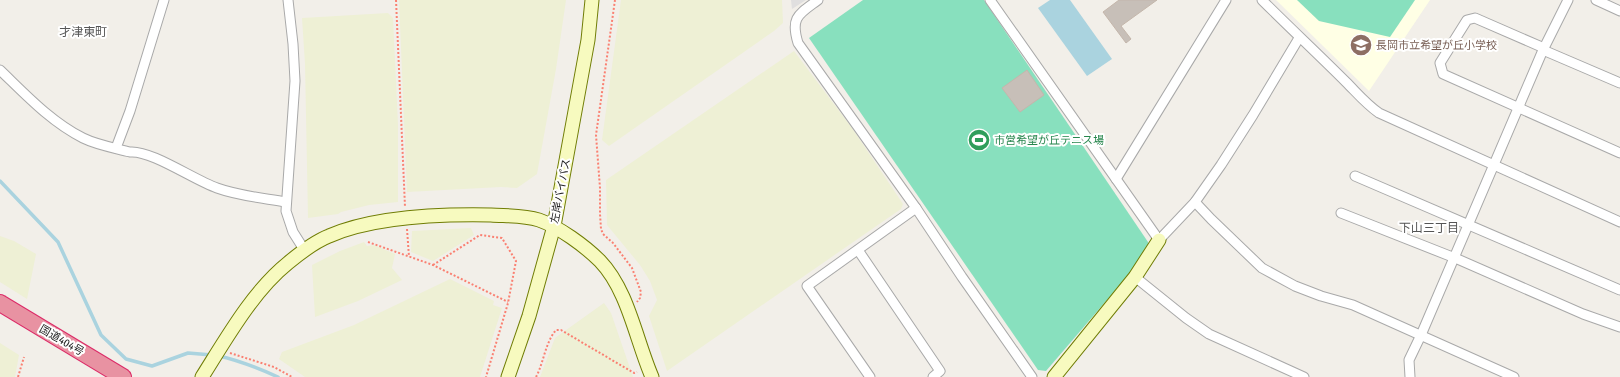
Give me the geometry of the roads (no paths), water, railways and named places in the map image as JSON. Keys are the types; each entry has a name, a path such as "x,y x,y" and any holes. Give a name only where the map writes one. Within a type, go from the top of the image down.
{"highway":[{"name":"国道404号","path":"0,303 123,377"}],"street":[{"path":"116,148 133,105 164,0"},
{"path":"288,0 294,44 295,81 286,202 288,220 293,232 305,250"},
{"name":"左岸バイパス","path":"508,377 528,316 554,226 588,40 592,0"},
{"path":"818,0 797,16 795,26 798,43 916,208 1032,377"},
{"path":"990,0 1159,240"},
{"path":"1116,179 1226,0"},
{"path":"1262,0 1299,38 1347,82 1366,104 1379,113 1620,222"},
{"path":"1410,377 1409,360 1495,166 1544,49 1568,0"},
{"path":"1596,0 1620,11"},
{"path":"1620,83 1475,18 1467,20 1440,63 1443,74 1620,153"},
{"path":"1054,377 1135,278 1159,240 1194,202 1253,115 1299,38"},
{"path":"0,70 51,117 84,139 130,152 136,151 153,157 216,188 286,202"},
{"path":"1355,176 1620,290"},
{"path":"1194,202 1262,268 1295,286 1321,296 1353,305 1514,377"},
{"path":"870,377 807,286 916,208"},
{"path":"1341,213 1454,258 1583,314 1620,327"},
{"path":"202,377 259,293 275,275 305,250 327,236 356,226 384,221 465,215 516,216 529,218 554,226 592,254 601,262 612,276 629,311 650,374"},
{"path":"858,250 940,371 933,377"},
{"path":"1135,278 1208,334 1304,377"}],"water":[{"path":"1050,0 1070,0 1112,59 1087,76 1038,8"}],"waterway":[{"path":"0,181 58,242 101,335 126,359 152,366 188,353 212,355"},
{"path":"218,356 248,365 278,377"}],"place":[{"name":"長岡市立希望が丘小学校","path":"1361,45"},
{"name":"市営希望が丘テニス場","path":"979,140"}],"district":[{"name":"才津東町","path":"83,32"},
{"name":"下山三丁目","path":"1429,228"}]}
